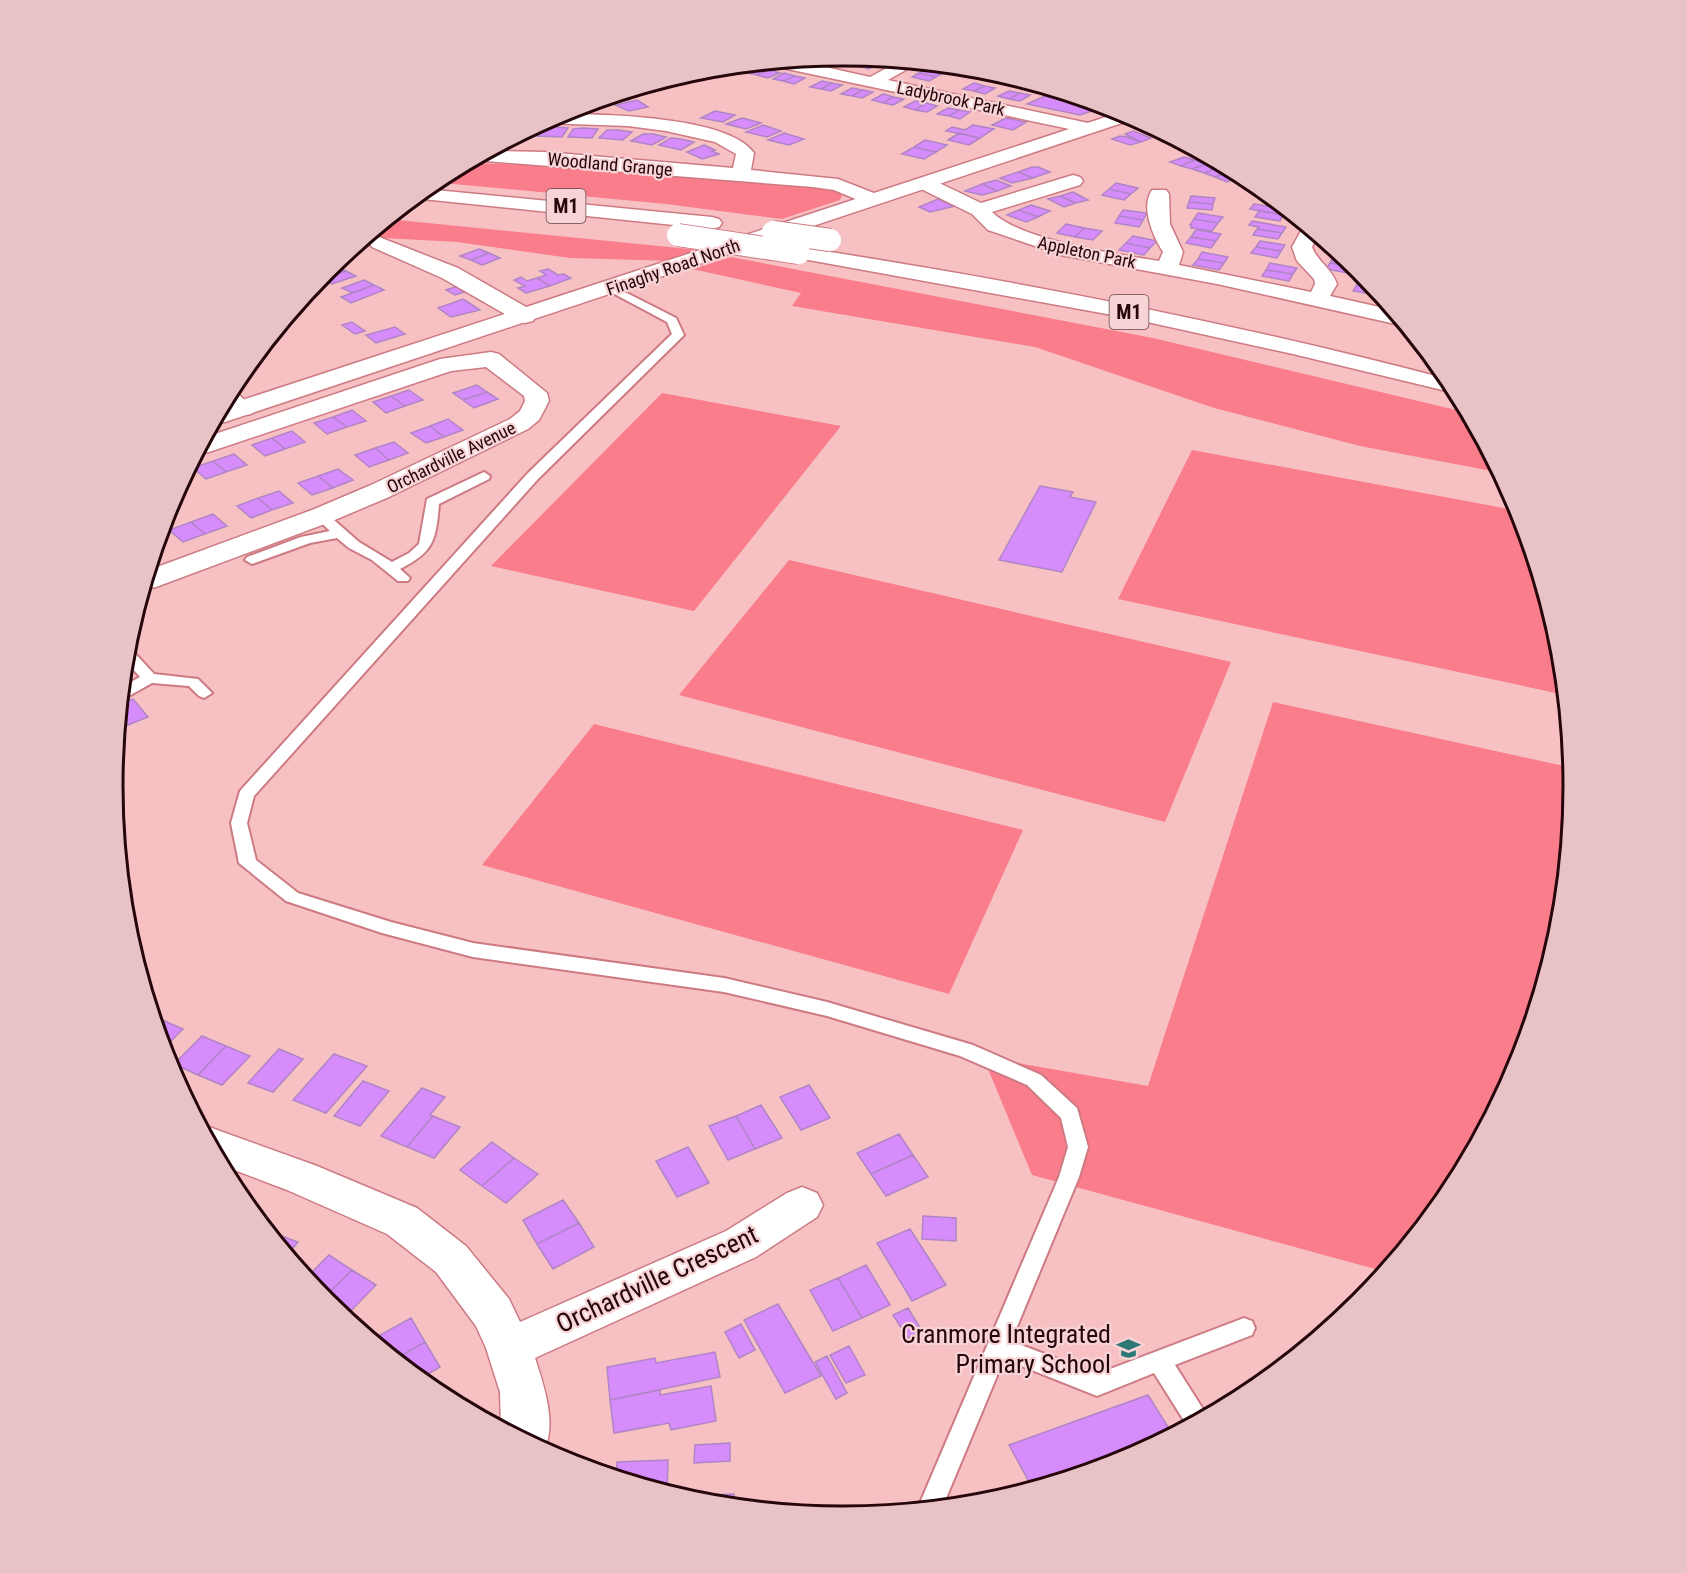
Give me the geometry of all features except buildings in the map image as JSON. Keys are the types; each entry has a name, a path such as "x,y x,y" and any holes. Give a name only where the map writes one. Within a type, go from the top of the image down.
{"main road":[{"name":"Ladybrook Park","path":"805,68 1088,128"},
{"path":"873,82 898,69"},
{"name":"Woodland Grange","path":"583,115 657,122 724,139 740,147 745,153 741,175"},
{"name":"Finaghy Road North","path":"234,403 525,316 1115,120"},
{"name":"Woodland Grange","path":"495,156 545,158 838,185 872,199"},
{"path":"979,210 1073,181"},
{"name":"Appleton Park","path":"924,183 979,210 995,226 1024,238 1068,251 1318,298 1388,315"},
{"name":"Appleton Park","path":"1159,194 1157,210 1161,228 1173,252 1167,268"},
{"name":"M1","path":"432,195 712,223 965,262 1143,296 1325,336 1425,362"},
{"name":"M1","path":"414,208 678,236 921,272 1092,304 1313,353 1442,385"},
{"path":"1308,236 1302,247 1307,261 1324,277 1326,284 1318,298"},
{"path":"379,243 450,273 525,316"},
{"name":"Orchardville Avenue","path":"154,578 321,516 380,491 519,424 530,415 537,401 535,393 491,359 472,360 448,364 210,444"},
{"path":"220,1147 302,1178 402,1221 451,1259 493,1313 509,1348 523,1392 525,1433"},
{"name":"Orchardville Crescent","path":"509,1348 741,1244 802,1205"}],"lane":[{"path":"611,288 672,320 678,335 532,476 246,795 239,823 248,863 292,897 388,928 473,950 724,985 827,1009 966,1050 1034,1080 1070,1114 1078,1147 1069,1177 932,1501"},
{"path":"390,568 420,554 430,540 432,502 484,476"},
{"path":"321,516 354,545 377,557 402,578"},
{"path":"252,560 306,540 340,533"},
{"path":"134,661 149,678"},
{"path":"129,690 149,678 193,682 204,693"},
{"path":"997,1346 1097,1385 1244,1328"},
{"path":"1159,1361 1194,1416"}],"shaded area":[{"path":"482,163 570,166 818,187 839,192 842,196 840,200 782,219 666,204 449,183"},
{"path":"399,220 699,250 675,261 570,258 457,242 377,238"},
{"path":"731,257 1153,338 1458,410 1491,471 1360,446 1214,408 1035,347 792,306 801,293 692,269"},
{"path":"662,393 841,426 694,611 491,566"},
{"path":"1192,450 1508,509 1526,555 1539,600 1558,694 1118,599"},
{"path":"789,560 1231,662 1165,822 679,695"},
{"path":"1273,702 1563,766 1562,834 1558,881 1550,927 1526,1018 1490,1105 1467,1147 1443,1187 1378,1270 1032,1175 983,1057 1148,1086"},
{"path":"594,724 1023,830 949,994 482,865"}],"place":[{"name":"Cranmore Integrated Primary School","path":"1129,1349"}]}
